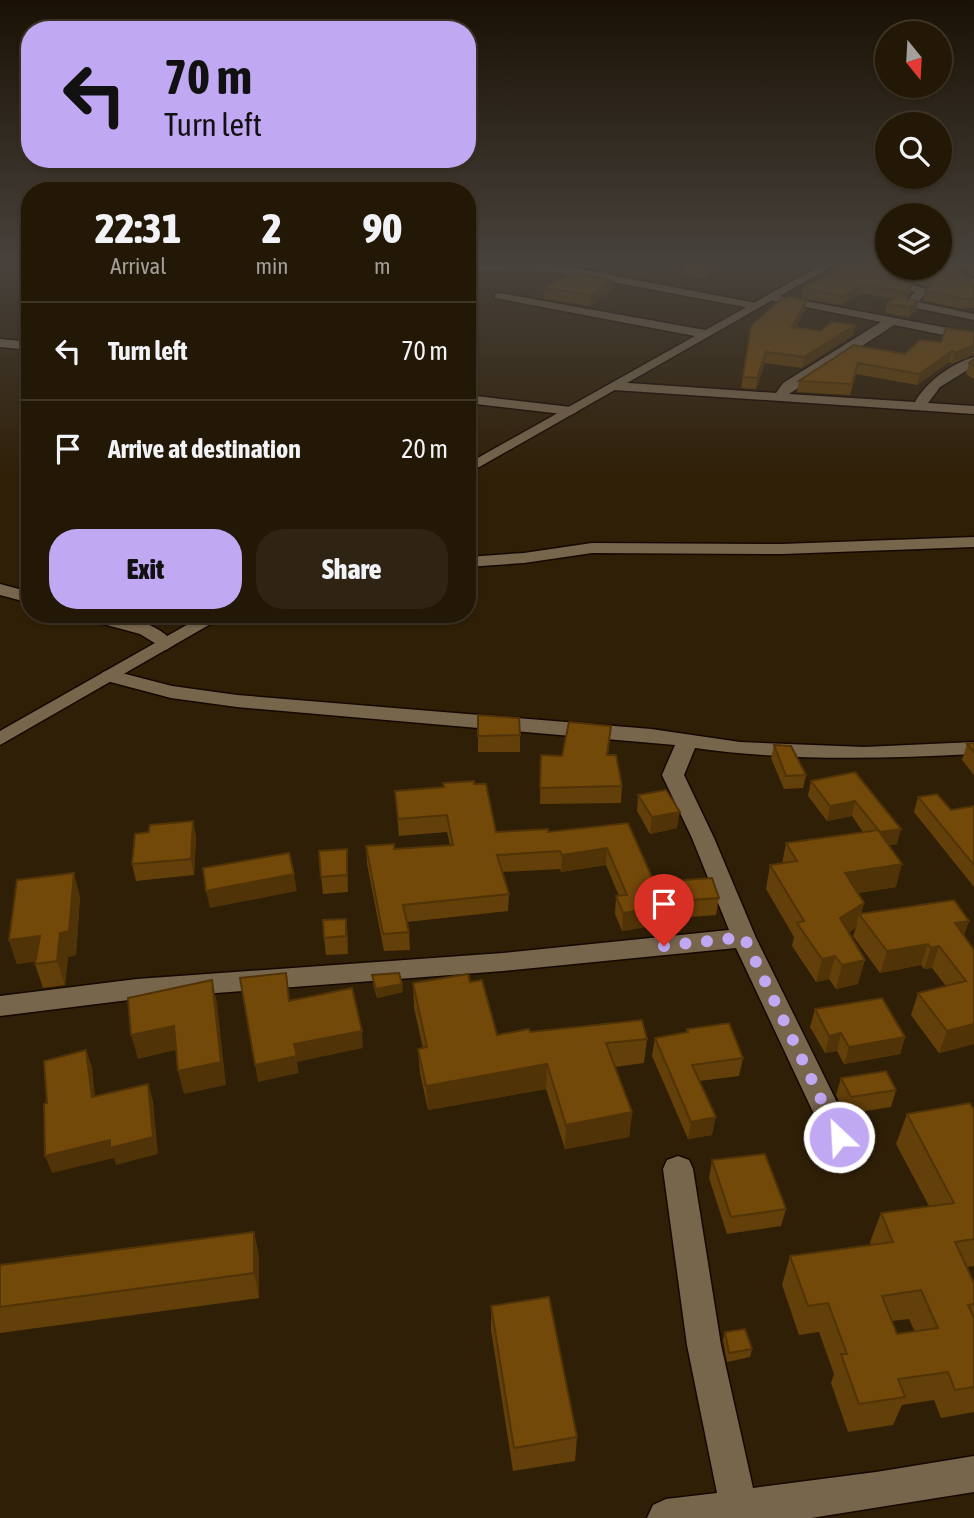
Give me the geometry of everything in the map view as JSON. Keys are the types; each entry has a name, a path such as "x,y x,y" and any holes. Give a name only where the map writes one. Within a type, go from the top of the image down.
{"street":[{"path":"476,465 704,335"},
{"path":"779,397 788,386 870,335"},
{"path":"0,343 21,345"},
{"path":"920,406 925,394 937,382 974,361"},
{"path":"614,386 974,410"},
{"path":"476,400 571,411"},
{"path":"476,561 524,558 592,548 782,549 974,542"},
{"path":"0,589 21,595"},
{"path":"120,623 146,630 166,644"},
{"path":"0,739 203,623"},
{"path":"110,676 171,692 237,701 355,713 434,716 740,748 864,753 974,748"},
{"path":"687,741 673,775 703,838 744,937 839,1137"},
{"path":"0,1006 137,989 503,962 744,937"},
{"path":"678,1169 704,1345 740,1513"},
{"path":"666,1518 740,1513 974,1474"}],"building":[{"path":"750,335 839,335 804,357 766,352 757,378 743,377"},
{"path":"944,335 974,335 974,345 955,353 952,351 919,374 858,363 852,384 799,381 854,345 905,354 920,340 941,342"},
{"path":"478,715 519,718 520,735 478,736"},
{"path":"569,722 611,726 607,755 616,755 622,786 540,788 541,755 562,756"},
{"path":"974,743 974,752 967,744"},
{"path":"774,745 791,746 806,775 786,776"},
{"path":"855,772 901,829 880,832 855,801 830,806 811,781"},
{"path":"474,781 474,784 486,784 496,832 548,829 548,832 628,823 654,882 712,878 719,898 652,903 654,908 623,913 616,896 627,895 607,848 562,855 560,851 497,855 509,894 403,905 409,932 383,934 366,846 394,844 394,849 453,845 447,815 398,819 395,791 444,787 443,783"},
{"path":"666,790 680,812 652,817 638,795"},
{"path":"937,794 951,810 974,806 974,865 918,797"},
{"path":"193,821 191,859 132,864 135,834 149,832 150,825"},
{"path":"878,830 902,864 845,873 864,903 840,918 865,960 842,965 835,956 822,959 797,923 804,921 770,865 797,861 786,843"},
{"path":"347,849 347,875 321,877 319,851"},
{"path":"289,853 294,874 206,891 203,868"},
{"path":"74,873 69,931 60,933 57,961 35,964 40,936 9,940 17,880"},
{"path":"954,900 969,921 955,923 974,950 974,1024 947,1031 918,993 966,981 939,946 931,948 928,944 887,951 859,914"},
{"path":"346,919 346,936 324,938 323,920"},
{"path":"286,973 289,1001 352,988 362,1031 294,1044 297,1056 255,1065 240,978"},
{"path":"399,973 402,984 376,989 372,975"},
{"path":"468,974 470,982 482,980 497,1035 529,1029 530,1032 642,1020 647,1039 606,1043 632,1112 566,1125 547,1064 426,1086 418,1049 427,1047 413,983"},
{"path":"212,980 221,1062 178,1071 174,1026 131,1035 128,998"},
{"path":"882,998 905,1037 849,1047 841,1033 829,1036 815,1009"},
{"path":"729,1023 743,1058 692,1065 716,1117 691,1122 655,1038 688,1032 687,1029"},
{"path":"86,1050 92,1097 148,1084 153,1137 110,1148 110,1140 45,1156 44,1104 47,1103 44,1061"},
{"path":"886,1071 896,1090 851,1097 841,1078"},
{"path":"970,1103 974,1108 974,1239 955,1242 974,1283 974,1304 968,1305 974,1318 974,1387 955,1390 948,1372 898,1379 905,1397 859,1404 841,1354 847,1354 828,1303 808,1306 790,1256 893,1242 881,1213 954,1203 907,1114","holes":["921,1290 938,1328 897,1334 882,1296"]},
{"path":"765,1154 786,1209 731,1217 712,1160"},
{"path":"254,1232 254,1273 0,1307 0,1265"},
{"path":"549,1297 577,1437 514,1448 491,1306"},
{"path":"745,1329 752,1349 729,1353 725,1332"}],"route":[{"path":"664,946 744,937 839,1137"}]}
